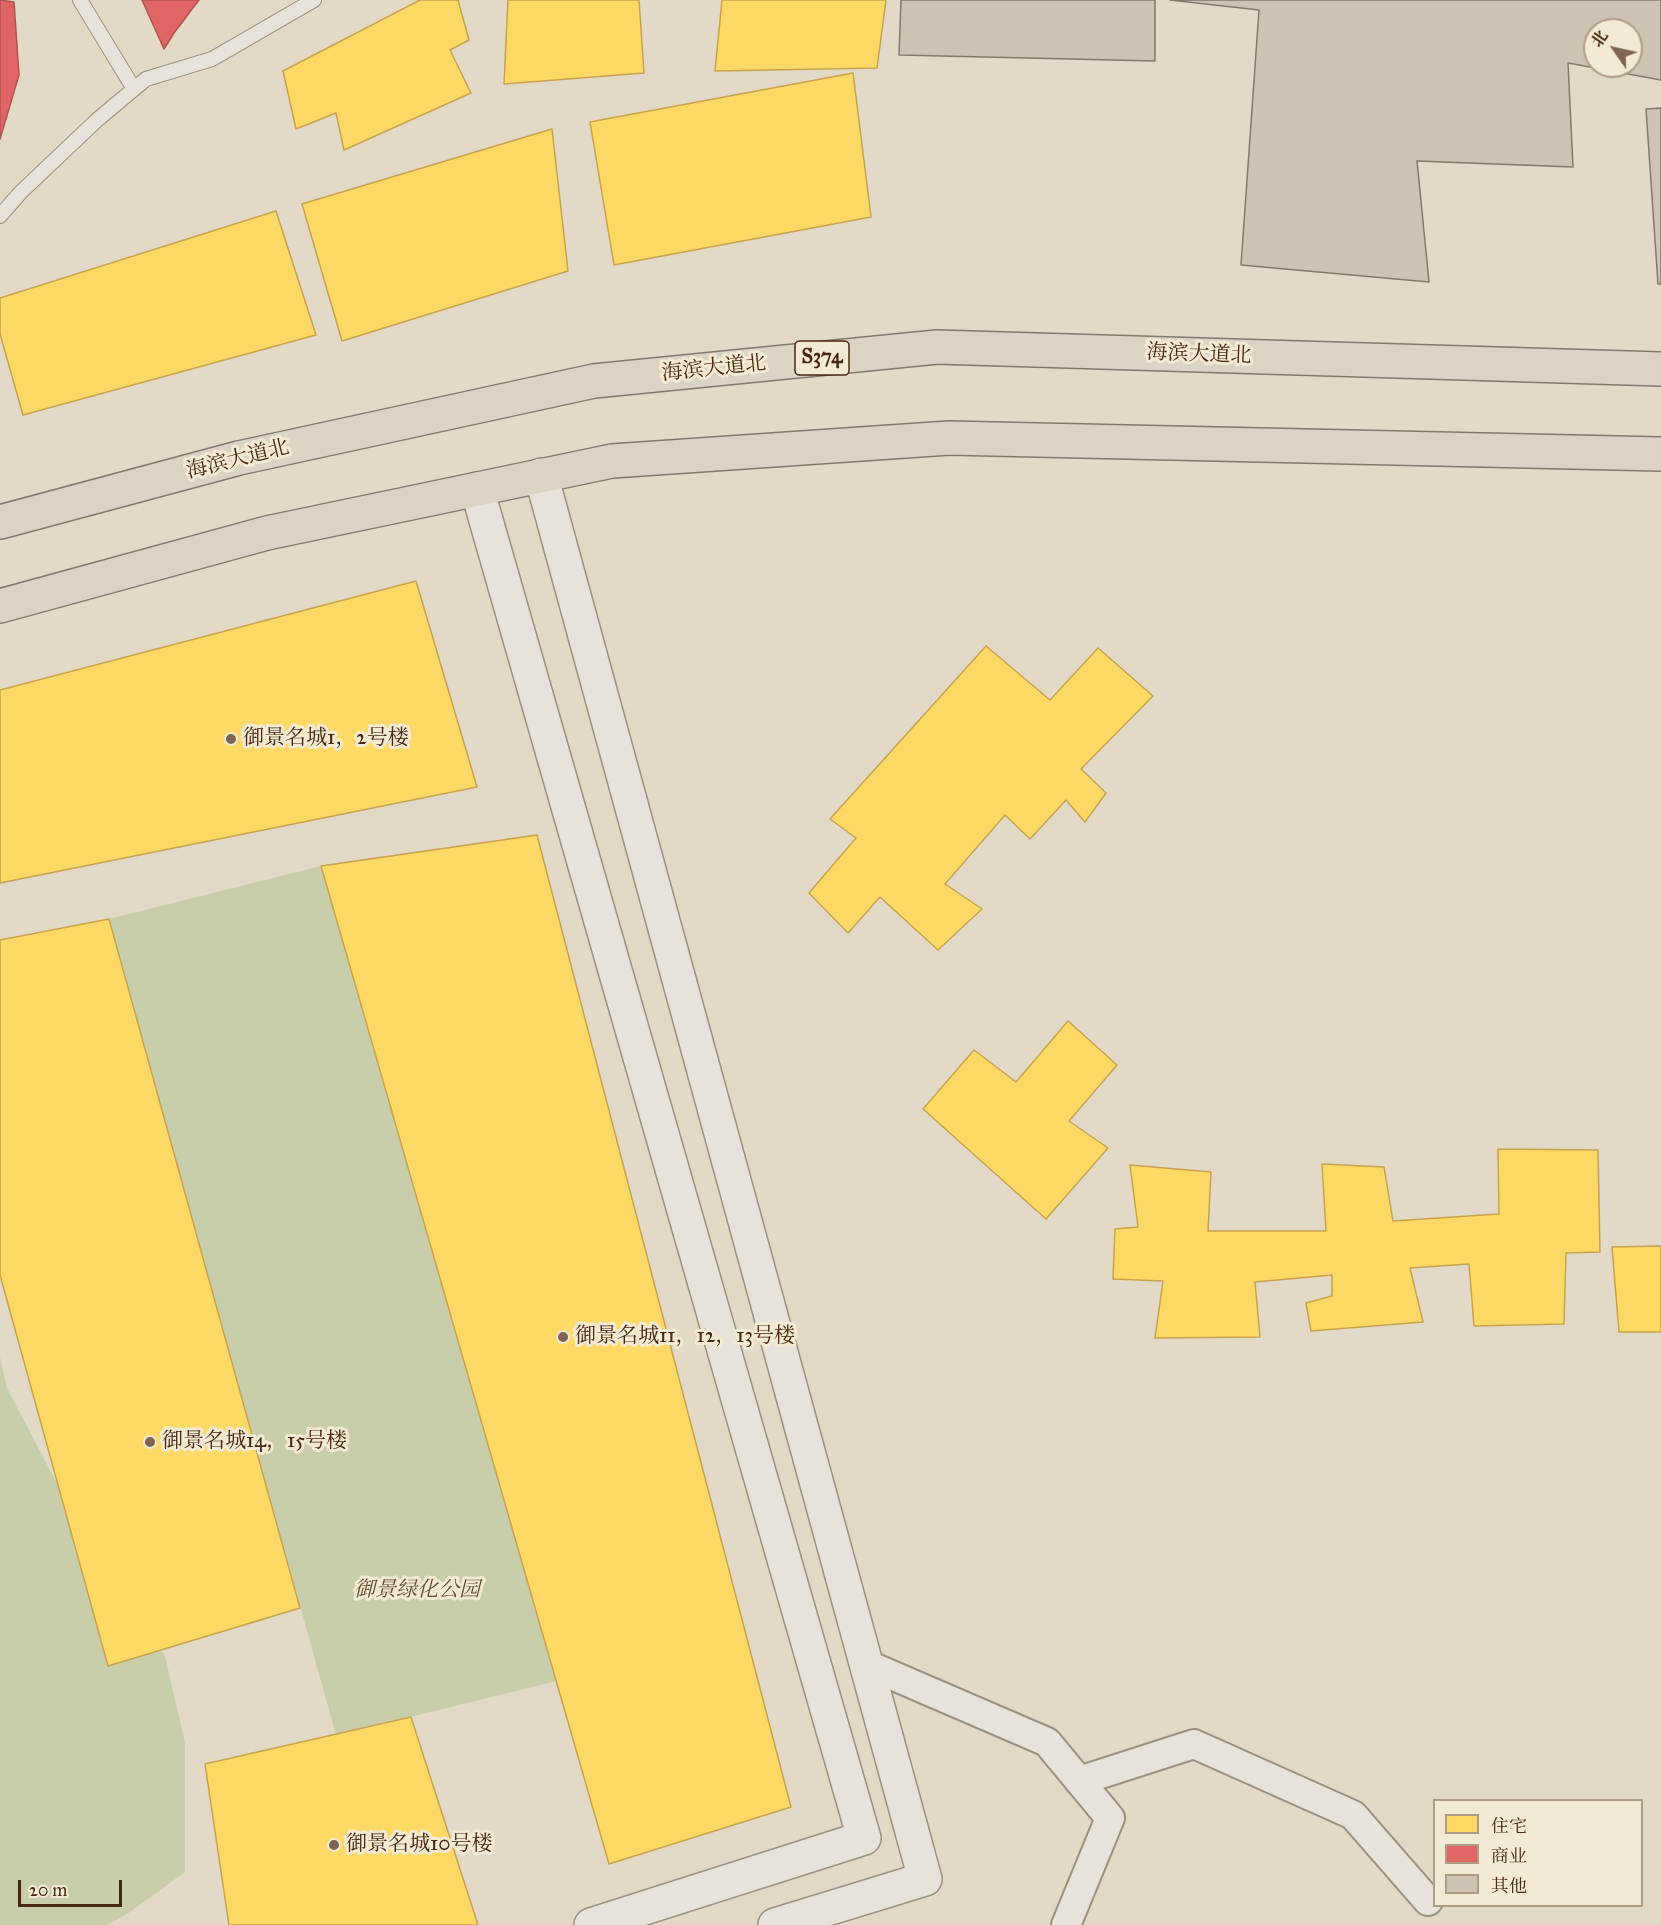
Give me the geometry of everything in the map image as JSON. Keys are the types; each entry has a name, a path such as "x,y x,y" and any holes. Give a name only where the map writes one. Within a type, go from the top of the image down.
{"main road":[{"name":"海滨大道北","path":"0,522 239,458 594,381 926,348 1661,369"},
{"path":"0,606 267,533 612,461 949,438 1661,454"}],"street":[{"path":"541,475 924,1880 775,1925"},
{"path":"477,489 864,1838 591,1925"},
{"path":"866,1664 1047,1742 1110,1818 1066,1925"},
{"path":"1079,1781 1194,1744 1353,1815 1428,1901"}],"lane":[{"path":"80,0 134,89"},
{"path":"0,216 21,192 88,128 146,79 212,59 314,0"}],"green space":[{"name":"御景绿化公园","path":"321,866 565,1679 336,1735 109,919"},
{"path":"0,1357 7,1388 104,1574 165,1656 185,1743 185,1872 127,1914 107,1925 0,1925"}],"building: 住宅":[{"path":"420,0 458,0 469,40 450,50 471,93 344,150 336,113 296,129 283,71"},
{"path":"508,0 639,0 644,73 504,84"},
{"path":"722,0 886,0 877,68 715,71"},
{"path":"853,73 871,217 614,265 590,122"},
{"path":"552,129 568,271 342,341 302,204"},
{"path":"276,211 316,335 23,415 0,334 0,298"},
{"name":"御景名城1，2号楼","path":"416,581 477,787 0,883 0,690"},
{"path":"986,646 1050,700 1098,648 1153,696 1081,769 1106,793 1085,822 1066,800 1030,839 1005,815 945,884 982,909 938,950 880,897 848,933 809,893 856,838 830,819"},
{"name":"御景名城11，12，13号楼","path":"537,835 791,1807 609,1864 321,866"},
{"name":"御景名城14，15号楼","path":"109,919 300,1608 108,1666 0,1275 0,940"},
{"path":"1068,1021 1117,1065 1069,1121 1108,1148 1046,1219 923,1109 974,1050 1016,1082"},
{"path":"1498,1149 1598,1150 1600,1252 1566,1253 1564,1324 1474,1326 1469,1264 1410,1268 1423,1322 1311,1331 1306,1303 1332,1296 1332,1275 1255,1282 1260,1337 1155,1338 1163,1281 1113,1279 1115,1229 1138,1227 1130,1165 1211,1172 1208,1231 1326,1231 1322,1164 1384,1167 1393,1221 1499,1214"},
{"path":"1661,1246 1661,1332 1619,1332 1612,1247"},
{"name":"御景名城10号楼","path":"411,1717 478,1925 229,1925 205,1764"}],"building: 商业":[{"path":"0,0 14,2 19,75 0,139"},
{"path":"142,0 199,0 164,49"}],"building: 其他":[{"path":"901,0 1155,0 1155,61 899,55"},
{"path":"1170,0 1661,0 1661,80 1643,77 1643,18 1583,18 1583,66 1568,63 1573,167 1417,161 1429,282 1241,265 1259,10"},
{"path":"1661,108 1661,284 1658,284 1646,109"}],"place":[{"name":"御景名城1，2号楼","path":"231,739"},
{"name":"御景名城11，12，13号楼","path":"563,1337"},
{"name":"御景名城14，15号楼","path":"150,1442"},
{"name":"御景名城10号楼","path":"334,1845"}]}
